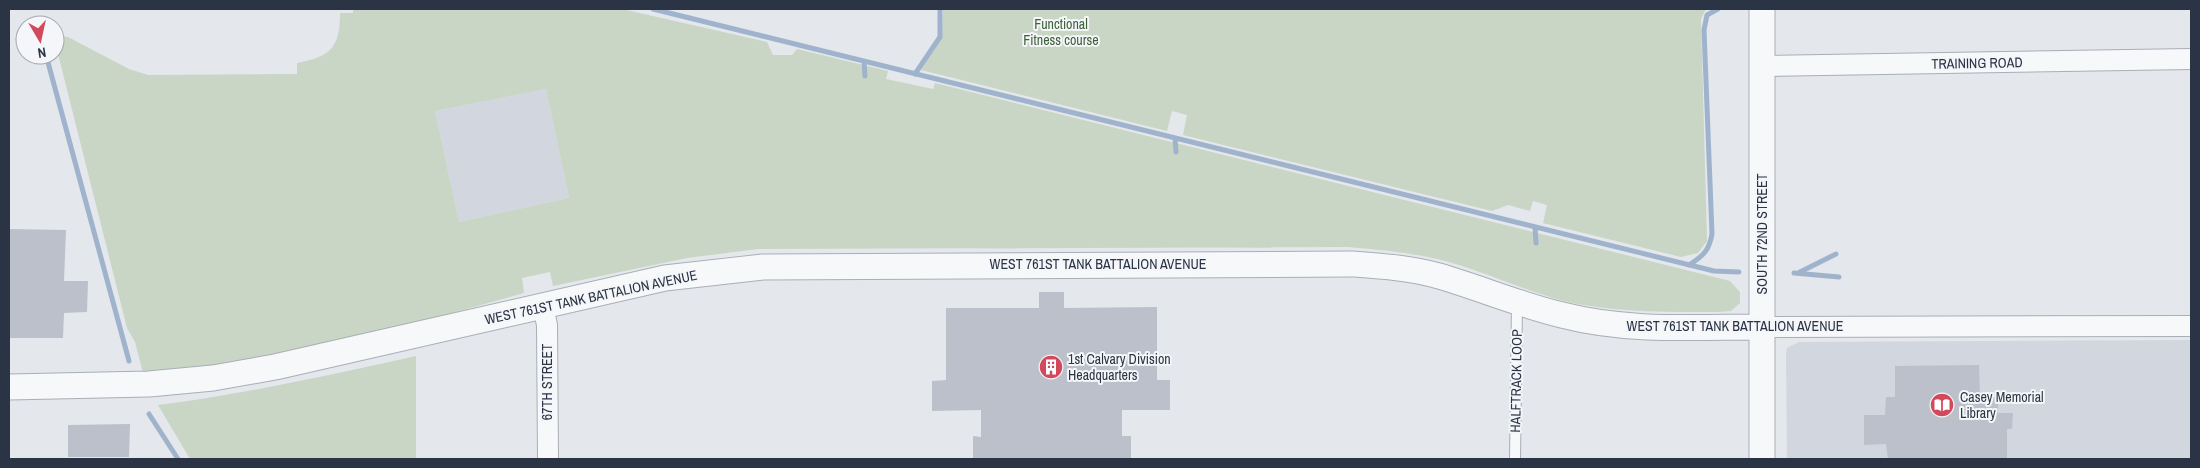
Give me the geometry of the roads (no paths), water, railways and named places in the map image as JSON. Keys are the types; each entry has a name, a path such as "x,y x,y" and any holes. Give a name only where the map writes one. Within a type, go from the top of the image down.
{"street":[{"name":"SOUTH 72ND STREET","path":"1762,9 1762,459"},
{"name":"TRAINING ROAD","path":"1763,66 2191,59"},
{"name":"WEST 761ST TANK BATTALION AVENUE","path":"9,386 149,384 213,378 275,367 665,278 763,267 1178,263 1384,266 1437,276 1562,316 1640,328 2191,326"},
{"name":"67TH STREET","path":"543,306 547,325 548,459"}],"lane":[{"name":"HALFTRACK LOOP","path":"1515,459 1517,303"}],"waterway":[{"path":"653,9 1714,271 1739,272"},
{"path":"915,74 940,37 940,9"},
{"path":"1689,265 1705,253 1712,234 1704,30 1707,15 1718,9"},
{"path":"864,61 865,76"},
{"path":"49,65 129,361"},
{"path":"1175,138 1176,152"},
{"path":"1535,227 1536,243"},
{"path":"1800,272 1836,254"},
{"path":"1794,273 1839,277"},
{"path":"149,414 178,459"}],"place":[{"name":"1st Calvary Division Headquarters","path":"1051,367"},
{"name":"Casey Memorial Library","path":"1942,405"}],"park label":[{"name":"Functional Fitness course","path":"1061,32"}]}
